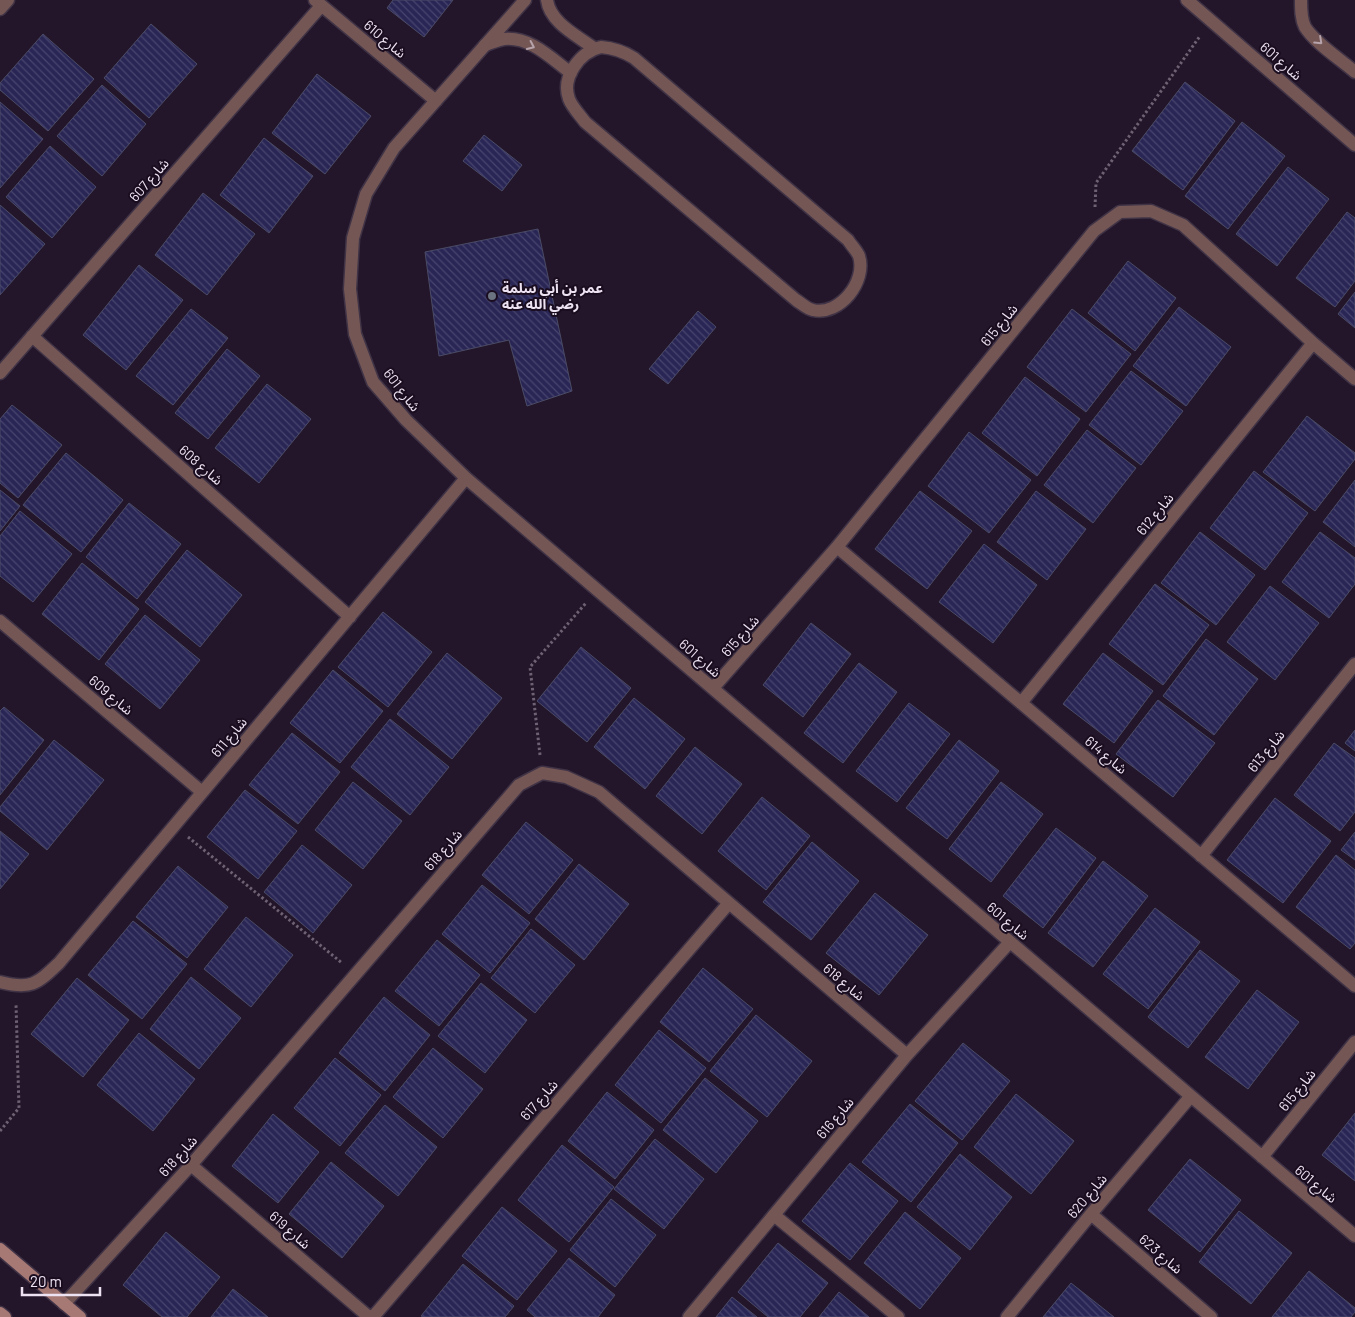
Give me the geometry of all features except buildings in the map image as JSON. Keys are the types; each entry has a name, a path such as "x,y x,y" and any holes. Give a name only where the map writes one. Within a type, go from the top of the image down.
{"street":[{"path":"0,9 8,0"},
{"name":"شارع 601","path":"525,0 394,148 366,194 353,238 350,289 355,334 373,382 406,420 466,478 1355,1236"},
{"path":"547,0 552,14 558,21 595,49"},
{"path":"1301,0 1300,10 1305,26 1318,40 1355,72"},
{"name":"شارع 601","path":"1189,1 1355,145"},
{"name":"شارع 610","path":"318,3 436,101"},
{"name":"شارع 607","path":"0,373 318,3"},
{"path":"485,45 504,39 530,44 571,74"},
{"path":"601,47 612,48 634,58 848,240 859,256 860,271 856,285 844,300 829,310 813,310 796,300 585,122 569,99 567,84 571,74 587,53 601,47"},
{"name":"شارع 615","path":"713,688 837,547 1094,231 1120,212 1151,211 1183,225 1355,379"},
{"name":"شارع 608","path":"32,336 350,616"},
{"name":"شارع 612","path":"1021,703 1313,343"},
{"name":"شارع 611","path":"0,982 16,986 39,983 59,963 466,478"},
{"name":"شارع 614","path":"837,547 1355,986"},
{"name":"شارع 609","path":"0,621 202,792"},
{"name":"شارع 613","path":"1201,856 1355,664"},
{"name":"شارع 618","path":"64,1304 191,1165 519,785 542,773 566,777 599,792 907,1055"},
{"name":"شارع 617","path":"373,1317 729,903"},
{"name":"شارع 616","path":"688,1317 907,1055 1010,942"},
{"name":"شارع 615","path":"1262,1157 1355,1042"},
{"name":"شارع 620","path":"1007,1317 1191,1096"},
{"name":"شارع 619","path":"191,1165 369,1317"},
{"name":"شارع 623","path":"1091,1214 1212,1317"},
{"path":"774,1215 898,1317"},
{"path":"0,1249 80,1317"},
{"path":"0,1313 5,1317"}],"path":[{"path":"1094,231 1096,183 1211,20"},
{"path":"542,773 530,667 598,590"},
{"path":"174,825 356,974"},
{"path":"0,1132 19,1108 16,986"}],"place":[{"name":"عمر بن أبي سلمة رضي الله عنه","path":"492,296"}]}
